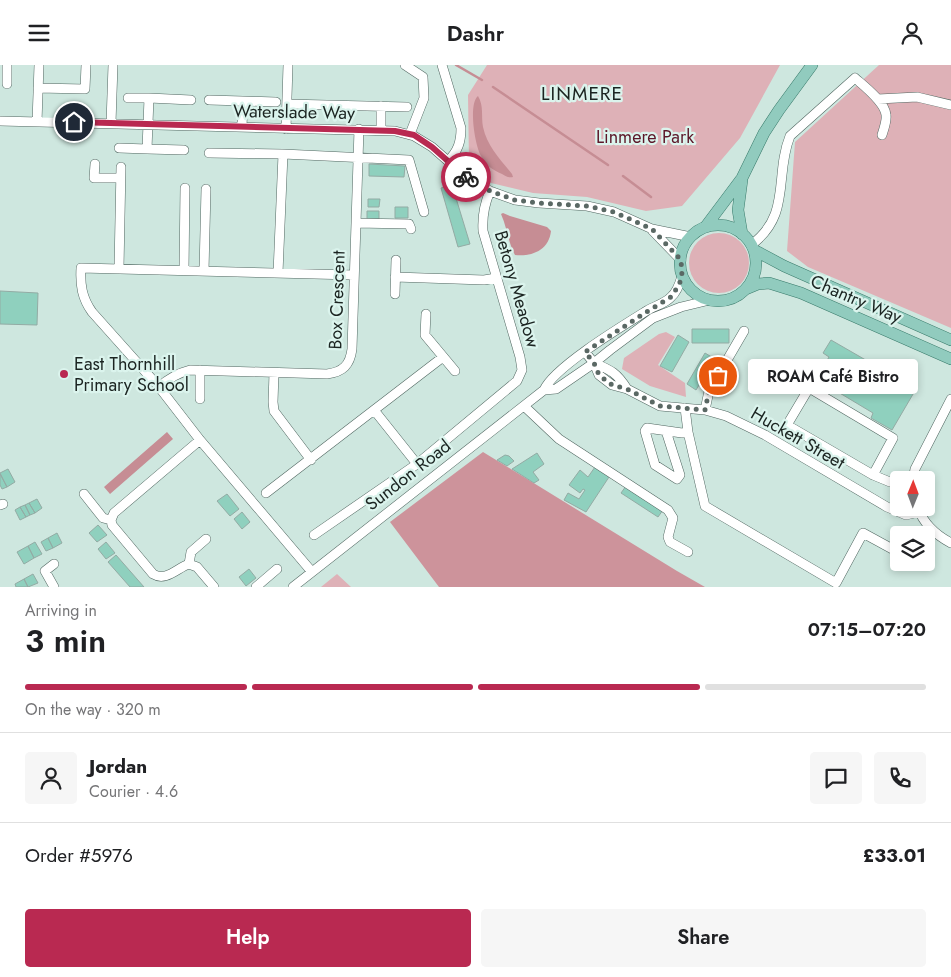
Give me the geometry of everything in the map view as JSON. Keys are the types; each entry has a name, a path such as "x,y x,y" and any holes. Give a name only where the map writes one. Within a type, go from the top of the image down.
{"main road":[{"path":"706,226 726,225 735,229 742,234 756,257 755,271 750,284 738,295 730,299 710,300 696,293 682,276 681,260 683,250 691,237 706,226 742,178 769,126 812,65"},
{"path":"742,178 738,210 742,234"},
{"name":"Chantry Way","path":"752,248 787,267 951,340"},
{"name":"Chantry Way","path":"746,289 758,284 769,283 801,293 951,359"}],"street":[{"path":"7,65 7,84"},
{"path":"37,122 39,65"},
{"path":"38,88 85,89 86,65"},
{"path":"111,123 113,65"},
{"path":"286,129 288,65"},
{"path":"405,65 423,77 424,98 410,135"},
{"path":"442,65 461,128 458,148 448,161"},
{"path":"752,248 771,226 782,189 786,146 790,136 855,78 878,99 887,113 882,135"},
{"path":"128,97 191,100"},
{"path":"878,99 917,97 951,105"},
{"path":"147,149 149,98"},
{"path":"209,100 276,102"},
{"path":"242,101 242,127"},
{"path":"287,104 407,107"},
{"path":"381,106 381,130"},
{"name":"Waterslade Way","path":"0,121 395,131 414,135 432,147 466,177 490,191 515,200 587,206 614,212 652,229 691,237"},
{"name":"Box Crescent","path":"159,387 180,372 190,370 326,374 335,373 346,366 351,358 352,349 359,129"},
{"path":"119,148 184,150"},
{"path":"209,153 282,154 409,160 424,212"},
{"path":"278,273 282,154"},
{"path":"94,164 94,177 120,178"},
{"path":"119,268 121,167"},
{"path":"184,271 185,188"},
{"path":"204,271 206,189"},
{"name":"Betony Meadow","path":"314,535 417,464 517,381 522,370 520,357 483,231 484,205 490,191"},
{"path":"356,223 410,224 411,229"},
{"name":"Waterslade Way","path":"652,229 681,260"},
{"path":"395,294 396,260"},
{"path":"312,571 246,493 227,479 220,471 216,458 159,387 92,312 85,301 81,288 81,267 354,275"},
{"name":"Sundon Road","path":"293,587 544,390 548,381 556,374 585,352 671,297 679,285 682,276"},
{"path":"395,277 484,280 496,278"},
{"name":"Sundon Road","path":"544,390 556,389 653,318 681,307 710,300"},
{"path":"426,314 425,335 454,371"},
{"path":"705,410 709,391 744,331"},
{"path":"585,352 594,363"},
{"path":"266,493 443,357"},
{"name":"Huckett Street","path":"594,363 610,369 620,378 627,389 660,406 705,410 726,416 764,435 890,508"},
{"path":"200,370 200,399"},
{"path":"274,373 274,411 310,460"},
{"path":"873,475 893,438 809,388 787,425 873,475 890,482"},
{"path":"915,471 951,399"},
{"path":"524,406 559,439 668,510 673,518 668,537 670,541 688,552"},
{"path":"685,408 688,432 705,506 836,583 863,533 890,548"},
{"path":"374,410 417,464"},
{"path":"666,431 680,475 677,479 655,465 645,431 647,428 682,433 688,432"},
{"path":"189,564 166,577 159,577 153,574 112,525 111,519 114,513 200,440"},
{"path":"84,494 103,518 111,519"},
{"path":"921,516 926,524 938,536 951,543"},
{"path":"189,564 191,552 206,539"},
{"path":"54,564 45,571 54,587"},
{"path":"189,564 197,567 214,587"},
{"path":"256,587 277,569"}],"green space":[{"name":"Linmere Park","path":"487,65 780,65 740,138 682,206 646,211 587,197 533,193 491,183 469,163 468,95"},
{"path":"879,65 951,65 951,328 808,267 787,251 795,142"},
{"path":"719,233 736,238 744,246 749,263 744,280 736,288 719,293 702,288 694,280 689,263 694,246 702,238"},
{"path":"666,332 675,337 658,365 685,383 686,397 650,386 622,369 624,358 659,334"},
{"path":"337,574 351,587 321,587"}],"shaded area":[{"path":"478,96 482,107 485,134 494,152 513,177 507,177 495,171 485,162 479,151 473,116 473,107"},
{"path":"503,213 547,227 551,231 547,243 539,251 528,255 515,255 501,214"},
{"path":"167,432 173,439 110,494 104,487"},
{"path":"483,452 705,587 439,587 390,522"}],"building":[{"path":"369,164 405,166 404,177 369,176"},
{"path":"452,185 470,244 458,247 441,188"},
{"path":"368,199 380,199 379,207 368,207"},
{"path":"395,207 408,207 408,218 395,218"},
{"path":"367,211 379,211 379,219 367,219"},
{"name":"East Thornhill Primary School","path":"0,291 38,293 37,325 0,324"},
{"path":"692,329 729,329 729,343 692,343"},
{"path":"678,335 689,342 672,372 660,366"},
{"path":"831,340 916,389 892,430 871,418 873,413 838,392 841,386 819,374 829,357 823,353"},
{"path":"705,353 715,359 696,390 687,384"},
{"path":"537,453 544,464 533,472 539,480 534,483 512,469"},
{"path":"505,455 514,461 507,466 497,460"},
{"path":"595,467 609,477 586,512 564,500 568,493 579,499 585,490 583,489 580,493 569,485 580,470 588,477"},
{"path":"8,469 15,482 7,487 0,473"},
{"path":"0,474 7,487 2,489 0,485"},
{"path":"626,486 663,510 658,517 621,493"},
{"path":"227,494 239,509 230,516 217,501"},
{"path":"37,499 42,508 35,513 29,503"},
{"path":"29,503 35,513 30,515 25,505"},
{"path":"25,505 30,515 26,517 20,507"},
{"path":"20,507 26,517 20,520 15,510"},
{"path":"242,512 250,522 242,529 234,519"},
{"path":"98,525 107,535 97,542 89,533"},
{"path":"57,533 62,543 53,548 48,538"},
{"path":"48,538 53,548 46,551 41,542"},
{"path":"35,542 42,554 34,558 28,546"},
{"path":"106,542 115,553 106,559 98,549"},
{"path":"28,546 34,558 24,564 17,552"},
{"path":"116,555 144,587 130,587 108,562"},
{"path":"249,569 256,578 246,586 239,577"},
{"path":"33,574 38,583 28,587 24,579"},
{"path":"24,579 28,587 16,587 15,584"}],"waterway":[{"path":"456,65 482,80"},
{"path":"493,87 608,165"},
{"path":"623,176 651,197"}],"way so far":[{"path":"466,177 490,191 515,200 587,206 614,212 652,229 681,260 682,276 679,285 671,297 585,352 594,363 599,375 612,385 627,389 660,406 705,410 709,391 718,376"}],"place":[{"name":"East Thornhill Primary School","path":"64,374"},
{"name":"ROAM Café Bistro","path":"718,376"}],"district":[{"name":"LINMERE","path":"582,93"}],"route":[{"path":"74,122 395,131 414,135 432,147 466,177"}]}
